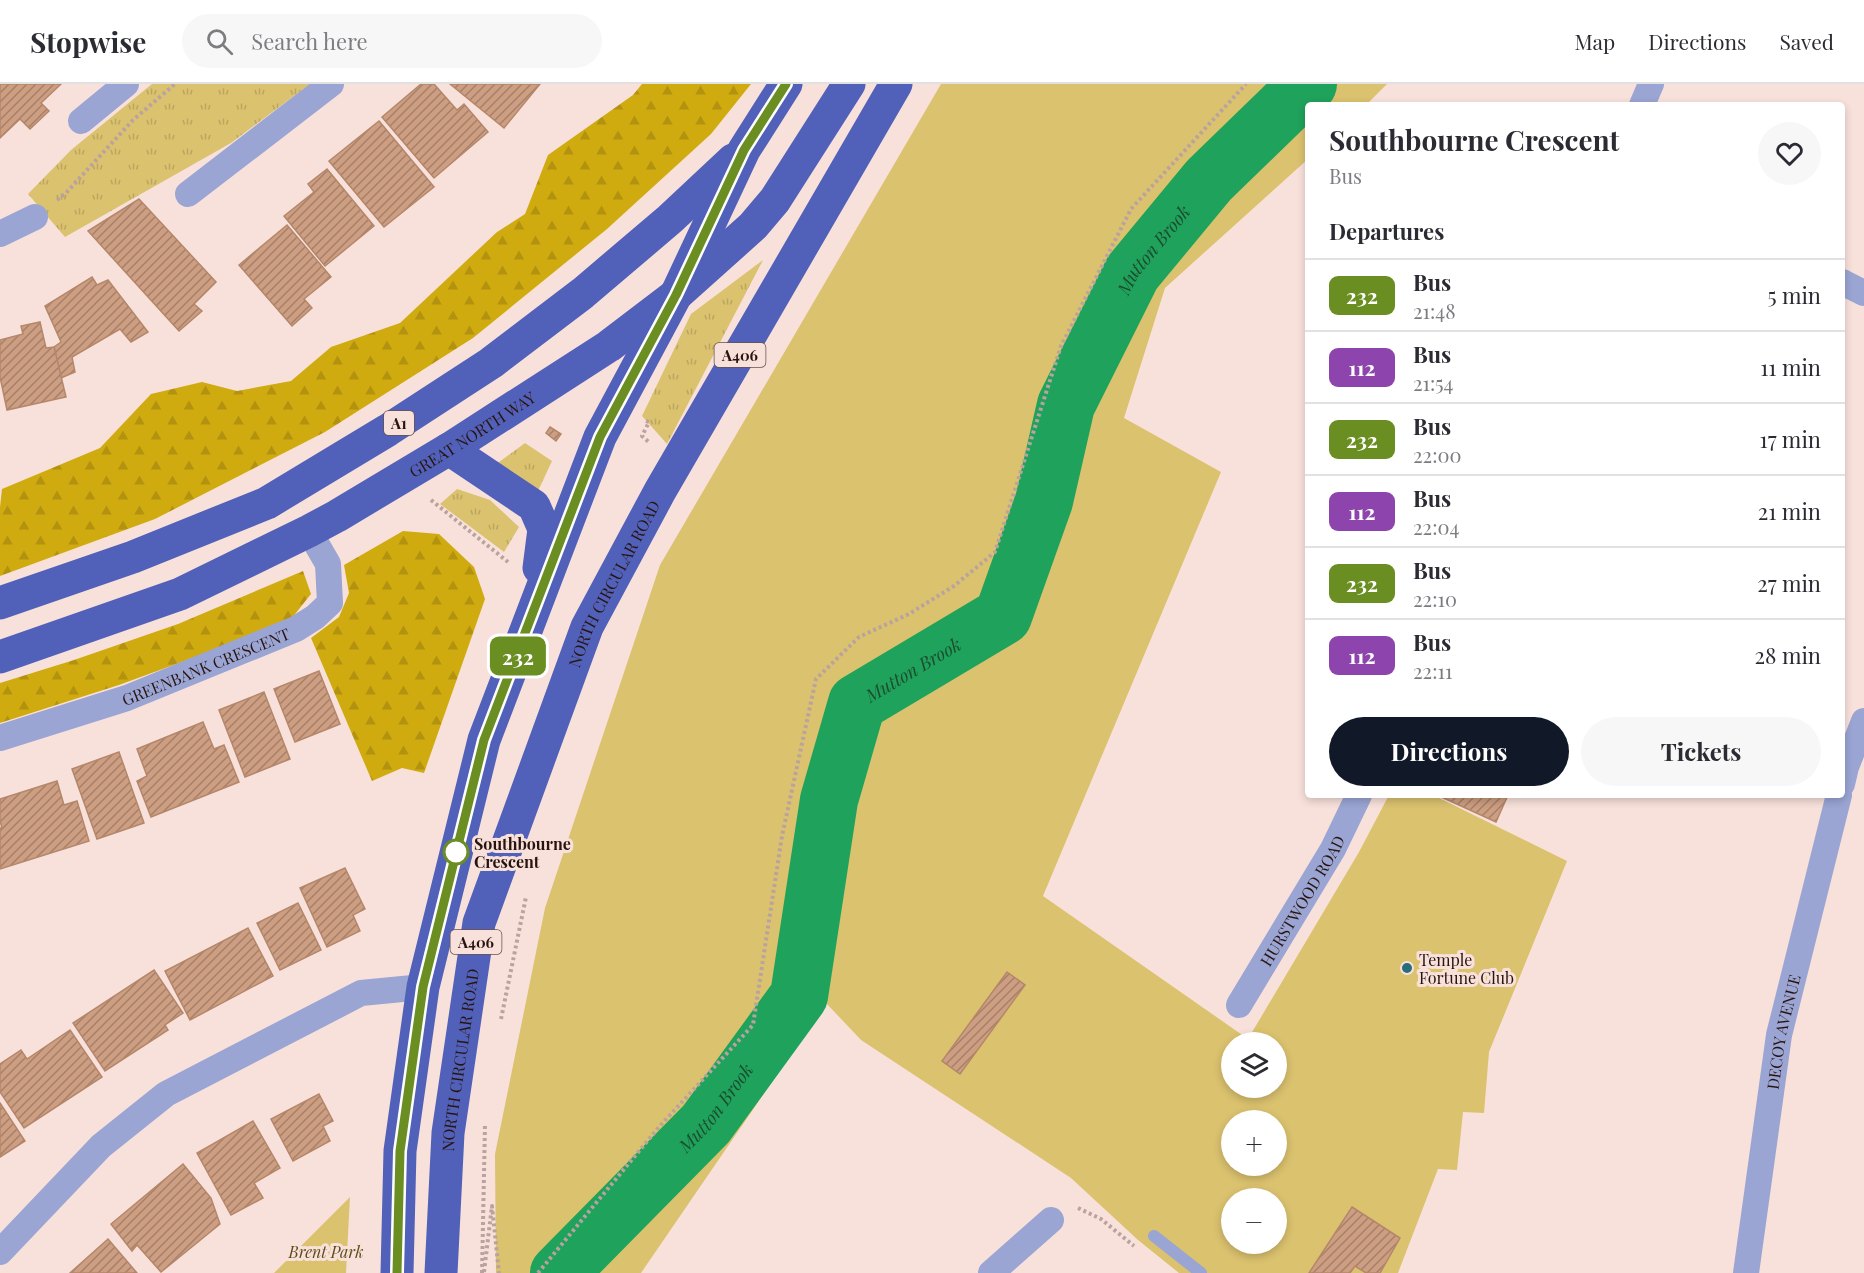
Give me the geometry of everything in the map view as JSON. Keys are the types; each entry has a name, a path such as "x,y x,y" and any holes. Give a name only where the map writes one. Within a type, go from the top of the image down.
{"highway":[{"name":"A406","path":"397,1273 400,1151 423,987 484,740 600,437 676,295 744,150 786,84"},
{"name":"GREAT NORTH WAY","path":"0,657 180,594 309,531 449,449 609,346 676,295 753,226 775,200 849,84"},
{"name":"NORTH CIRCULAR ROAD","path":"441,1273 448,1133 479,923 587,627 660,491 896,84"},
{"name":"A1","path":"0,603 134,557 267,503 388,430 492,363 583,293 744,150"},
{"path":"449,449 534,506 544,529 532,618"}],"street":[{"path":"81,121 126,84"},
{"path":"188,194 331,84"},
{"path":"1643,102 1651,84"},
{"path":"0,234 35,217"},
{"path":"1845,284 1864,293"},
{"name":"GREENBANK CRESCENT","path":"0,738 127,698 296,629 315,617 330,603 328,564 309,531"},
{"path":"1845,775 1864,721"},
{"name":"HURSTWOOD ROAD","path":"1239,1005 1333,849 1358,798"},
{"name":"DECOY AVENUE","path":"1746,1273 1779,1035 1838,798"},
{"path":"0,1252 101,1146 166,1094 361,993 423,987"},
{"path":"991,1273 1051,1220"}],"lane":[{"path":"1154,1236 1201,1273"}],"path":[{"path":"35,217 65,194 133,120 175,84"},
{"path":"538,1273 658,1127 753,1025 782,836 816,679 859,637 909,614 954,586 995,552 1061,346 1131,208 1246,84"},
{"path":"641,418 649,422 642,436 655,448"},
{"path":"431,500 508,562"},
{"path":"500,1023 526,896"},
{"path":"483,1273 485,1115"},
{"path":"483,1273 492,1206 499,1273"},
{"path":"1051,1220 1075,1206 1101,1219 1142,1253"}],"green space":[{"path":"152,84 310,84 231,143 65,237 28,194 71,150"},
{"path":"642,84 751,84 711,134 607,229 473,338 325,432 155,519 0,576 2,489 100,448 151,394 202,382 237,391 291,381 331,347 400,323 497,232 525,214 548,155 633,95"},
{"path":"941,84 1387,84 1369,102 1305,102 1305,162 1165,288 1124,418 1221,472 1043,896 1238,1032 1221,1032 1221,1098 1287,1098 1287,1032 1252,1032 1359,852 1387,798 1439,798 1567,861 1489,1052 1484,1113 1463,1112 1457,1170 1438,1169 1398,1273 1179,1273 1138,1240 1071,1178 861,1040 826,1003 641,1273 496,1273 495,1154 545,908 660,565"},
{"path":"763,260 667,444 642,416 691,314"},
{"path":"525,443 552,461 538,491 495,465"},
{"path":"457,489 490,500 519,527 504,552 440,504"},
{"path":"403,531 439,534 474,567 485,599 424,773 402,768 372,781 311,638 339,617 349,593 344,565"},
{"path":"303,571 311,594 288,623 119,685 0,723 0,683 178,624"},
{"name":"Brent Park","path":"350,1197 346,1273 274,1273"}],"building":[{"path":"0,84 61,84 41,103 49,111 30,129 20,119 0,138"},
{"path":"421,84 434,84 457,110 464,104 488,132 434,178 382,117"},
{"path":"450,84 540,84 504,128"},
{"path":"379,121 434,187 384,227 329,161"},
{"path":"327,169 374,226 325,266 284,216 314,192 308,184"},
{"path":"139,199 216,282 194,304 202,311 179,331 88,231"},
{"path":"287,225 331,277 304,299 312,308 292,326 239,265"},
{"path":"92,277 97,285 108,280 148,332 131,342 120,329 72,357 75,372 61,378 54,347 61,342 45,306"},
{"path":"40,322 46,348 54,347 66,397 7,410 0,377 0,340 23,334 21,326"},
{"path":"550,427 561,434 556,441 546,433"},
{"path":"319,671 340,724 295,742 274,689"},
{"path":"264,692 290,759 245,777 219,710"},
{"path":"203,722 214,749 224,745 239,782 151,817 137,781 147,776 137,749"},
{"path":"119,752 144,823 97,839 72,769"},
{"path":"57,781 64,805 77,801 89,841 0,869 0,828 2,828 0,799"},
{"path":"1444,798 1507,798 1496,822"},
{"path":"345,868 365,909 353,915 360,931 327,947 300,888"},
{"path":"298,903 321,950 280,970 257,923"},
{"path":"248,928 273,976 190,1020 165,971"},
{"path":"154,970 183,1013 165,1025 168,1030 105,1071 73,1023"},
{"path":"1007,972 1025,985 960,1074 942,1061"},
{"path":"70,1030 102,1077 24,1128 0,1092 0,1064 21,1050 27,1059"},
{"path":"319,1094 333,1121 323,1126 330,1141 293,1161 271,1119"},
{"path":"0,1103 25,1141 0,1157"},
{"path":"253,1121 280,1168 254,1183 263,1198 231,1215 197,1153"},
{"path":"183,1164 211,1198 220,1224 161,1272 137,1245 132,1251 111,1224"},
{"path":"1352,1207 1400,1238 1380,1273 1366,1273 1355,1266 1350,1273 1309,1273"},
{"path":"108,1239 137,1273 70,1273"}],"waterway":[{"name":"Mutton Brook","path":"559,1273 706,1124 799,996 829,800 857,703 1003,616 1044,501 1066,405 1132,273 1209,180 1308,84"}],"bus line":[{"name":"232","path":"397,1273 400,1151 423,987 484,740 600,437 676,295 744,150 786,84"}],"place":[{"name":"Southbourne Crescent","path":"456,852"},
{"name":"Temple Fortune Club","path":"1407,968"}]}
